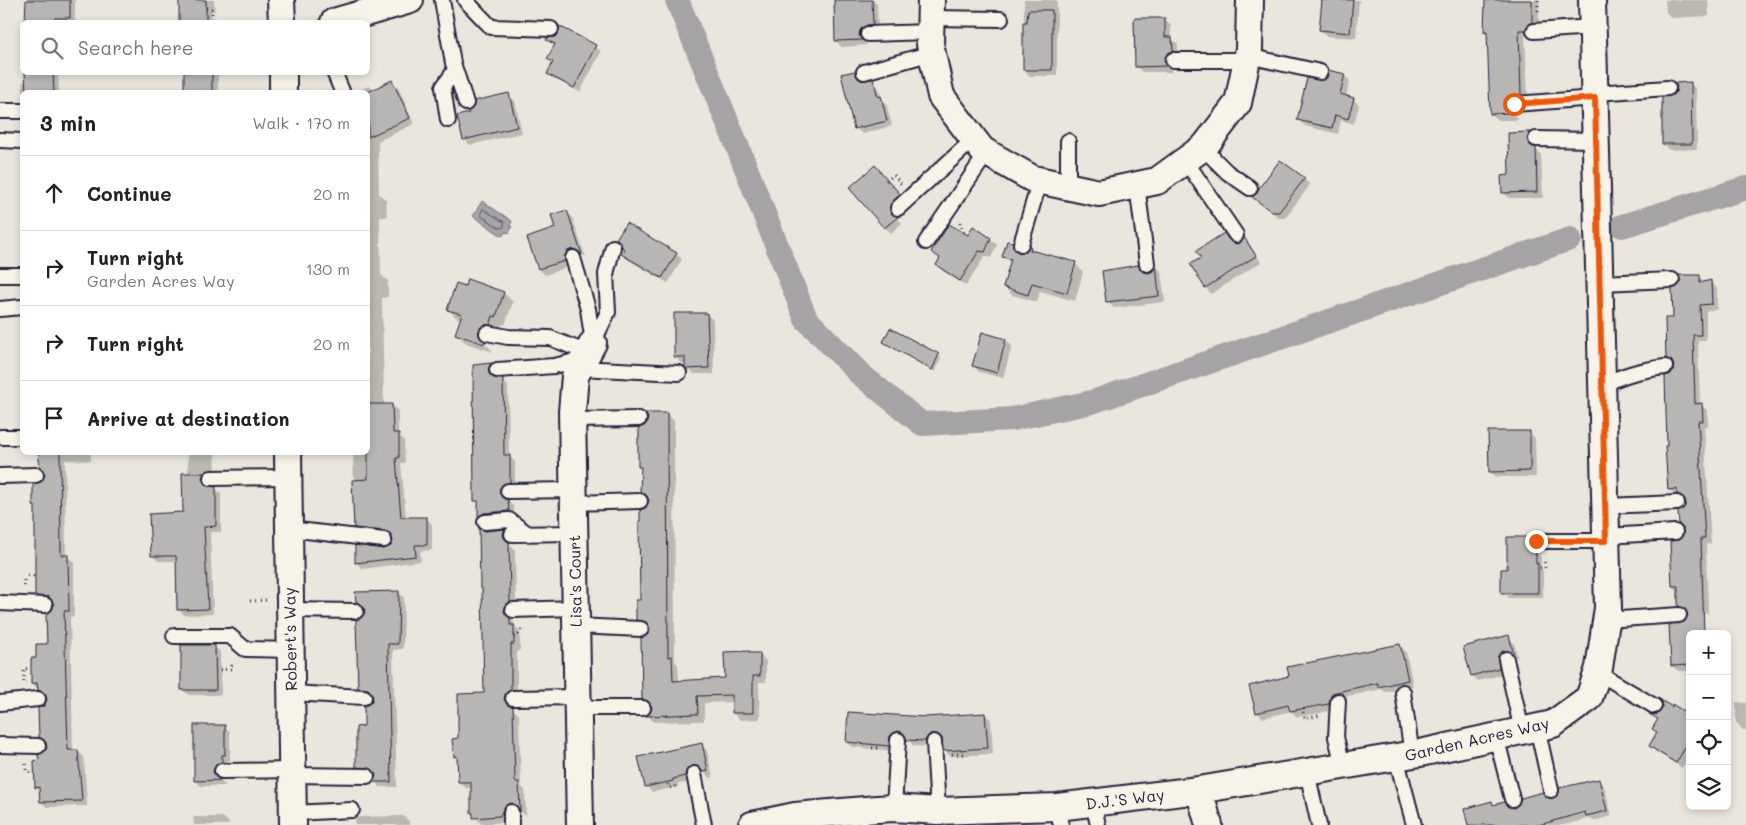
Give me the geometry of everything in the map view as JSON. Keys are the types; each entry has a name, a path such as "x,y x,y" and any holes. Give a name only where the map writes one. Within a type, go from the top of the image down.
{"street":[{"path":"281,0 282,20"},
{"path":"341,20 410,0"},
{"path":"931,26 941,96 981,146 1033,178 1099,193 1157,181 1194,154 1238,103 1249,49 1250,0"},
{"name":"Garden Acres Way","path":"1200,790 1404,756 1553,724 1589,698 1597,672 1608,608 1592,0"},
{"path":"283,75 283,90"},
{"name":"Lisa's Court","path":"580,825 572,420 575,376 586,356"},
{"name":"Robert's Way","path":"288,465 293,819"},
{"path":"1200,790 1209,825"},
{"name":"D.J.'S Way","path":"752,825 795,816 894,808 986,817 1095,814 1200,790"}],"lane":[{"path":"442,0 452,63 466,103"},
{"path":"465,0 490,27 551,28"},
{"path":"868,34 1001,19"},
{"path":"864,72 931,26"},
{"path":"1534,31 1593,27"},
{"path":"1173,60 1247,58 1320,72"},
{"path":"448,120 443,87 455,70"},
{"path":"335,75 342,90"},
{"path":"1514,104 1668,88"},
{"path":"0,111 20,111"},
{"path":"1536,139 1596,140"},
{"path":"0,140 20,141"},
{"path":"1068,142 1068,186"},
{"path":"898,208 981,146"},
{"path":"926,242 981,146"},
{"path":"1194,154 1227,172 1250,188"},
{"path":"1194,154 1236,235"},
{"path":"1021,244 1040,180"},
{"path":"1137,185 1147,264"},
{"path":"497,370 554,366 586,356 608,312 606,274 613,247"},
{"path":"573,258 588,309 586,356"},
{"path":"0,275 20,275"},
{"path":"1600,283 1672,280"},
{"path":"0,308 20,307"},
{"path":"487,333 508,337 550,338 586,356 679,373"},
{"path":"1602,386 1638,370 1665,367"},
{"path":"572,420 639,419"},
{"path":"0,437 20,437"},
{"path":"211,478 288,465"},
{"path":"0,476 36,475"},
{"path":"508,491 640,502"},
{"path":"1606,506 1676,503"},
{"path":"485,522 509,520 528,534"},
{"path":"289,529 384,540"},
{"path":"1536,541 1606,539 1675,532"},
{"path":"512,534 574,533"},
{"path":"0,603 45,606"},
{"path":"290,610 356,611"},
{"path":"513,610 576,617 641,629"},
{"path":"1606,620 1679,615"},
{"path":"174,636 230,636 245,649 290,650"},
{"path":"1506,659 1551,790"},
{"path":"1597,672 1654,706"},
{"path":"1403,692 1404,756 1414,825"},
{"path":"291,693 364,697"},
{"path":"513,698 642,708"},
{"path":"0,703 38,699"},
{"path":"1338,701 1336,737 1344,766"},
{"path":"1496,736 1512,799"},
{"path":"894,808 898,740"},
{"path":"934,742 938,811"},
{"path":"0,745 38,746"},
{"path":"222,772 367,776"},
{"path":"1307,772 1320,825"},
{"path":"694,774 704,825"},
{"path":"293,819 352,810"}],"path":[{"path":"206,8 212,9 212,20"}],"water":[{"path":"482,201 512,221 509,233 506,232 502,236 473,216"}],"building":[{"path":"26,0 70,0 70,18 25,20"},
{"path":"179,0 206,0 206,20 179,20"},
{"path":"834,0 872,0 873,24 861,29 859,35 862,40 835,41"},
{"path":"1322,0 1353,0 1350,33 1319,30"},
{"path":"1485,0 1532,0 1532,23 1529,24 1526,30 1519,30 1521,95 1510,97 1505,104 1507,109 1514,113 1490,114 1487,31 1484,32"},
{"path":"1028,10 1052,10 1052,70 1023,70 1023,22 1027,22"},
{"path":"1134,18 1165,18 1165,37 1172,37 1173,51 1168,53 1164,60 1167,66 1135,67"},
{"path":"559,26 596,45 574,88 547,74 553,62 547,59 555,44 546,40 558,34"},
{"path":"1328,70 1345,74 1340,94 1354,98 1348,119 1335,115 1332,128 1297,120 1307,78 1323,80 1327,78"},
{"path":"855,71 861,80 873,79 878,97 881,96 887,121 854,129 841,74"},
{"path":"25,75 53,75 54,90 26,90"},
{"path":"184,75 212,75 212,90 184,90"},
{"path":"392,80 410,118 370,136 370,91"},
{"path":"1691,82 1692,144 1662,144 1662,97 1676,92 1677,87 1675,83"},
{"path":"509,93 517,127 463,140 457,116 469,113 468,111 474,105 474,101"},
{"path":"1530,132 1527,139 1531,146 1536,148 1537,192 1502,193 1501,176 1509,175 1508,133"},
{"path":"1280,160 1305,178 1279,212 1272,212 1252,197 1257,193"},
{"path":"875,165 900,194 890,206 891,213 898,217 884,228 849,188"},
{"path":"567,210 582,255 576,250 570,250 565,255 565,261 538,269 527,238 555,228 551,215"},
{"path":"626,223 677,253 662,278 621,254 624,249 616,239"},
{"path":"949,224 968,235 973,226 991,238 985,252 979,251 960,281 936,265 940,258 931,252"},
{"path":"1224,233 1229,240 1236,244 1241,242 1244,237 1256,256 1205,288 1190,264 1201,258 1196,251"},
{"path":"1007,241 1013,242 1013,246 1018,252 1024,252 1029,246 1031,247 1030,250 1076,262 1067,293 1032,283 1028,295 1003,287 1011,259 1002,257"},
{"path":"1156,264 1159,296 1106,302 1102,271 1138,265 1143,272 1149,273 1153,271"},
{"path":"1679,275 1700,275 1700,283 1711,280 1712,304 1700,305 1701,335 1693,335 1695,404 1702,403 1703,421 1698,421 1705,538 1701,538 1704,630 1686,630 1686,665 1671,666 1669,624 1683,622 1688,615 1686,610 1678,606 1678,586 1672,586 1670,541 1679,540 1683,535 1683,528 1679,524 1678,512 1684,507 1686,502 1684,498 1677,494 1677,489 1668,490 1665,446 1667,446 1665,376 1671,374 1674,366 1672,361 1666,359 1665,318 1673,318 1672,289 1680,284"},
{"path":"467,279 504,292 496,317 493,316 490,325 484,325 479,331 479,336 485,341 484,344 455,334 462,314 447,310 456,283 465,286"},
{"path":"674,313 707,313 709,368 686,369 685,357 674,357"},
{"path":"890,328 939,354 932,370 883,342"},
{"path":"982,332 1006,339 997,373 972,366"},
{"path":"491,363 488,370 490,375 494,378 503,378 504,455 510,455 510,482 503,484 499,492 503,498 508,500 509,511 484,513 478,517 478,501 474,501 473,365"},
{"path":"370,404 392,404 393,433 399,433 399,458 396,458 401,517 427,517 427,545 415,545 416,556 355,563 355,545 383,549 391,546 393,541 390,533 385,531 354,528 352,480 368,479"},
{"path":"645,413 667,413 668,657 672,656 673,681 725,678 724,652 750,651 750,653 760,653 760,676 753,676 753,713 732,713 732,695 697,696 698,714 646,716 652,708 648,701 642,699 641,638 648,634 650,629 646,622 636,620 636,600 640,600 640,510 645,508 649,501 647,496 640,492 641,467 638,467 639,428 647,423 648,418"},
{"path":"1488,431 1530,431 1530,471 1489,472"},
{"path":"38,455 60,455 61,555 68,555 69,611 64,611 68,750 78,750 82,801 40,802 39,787 35,788 34,761 39,760 38,755 45,751 47,747 45,741 39,737 38,708 44,706 47,699 45,694 38,690 37,683 31,684 31,658 36,658 36,644 47,644 46,614 52,610 54,605 49,597 35,596 35,506 33,506 33,484 41,482 45,475 40,467"},
{"path":"182,473 204,473 202,478 204,483 207,486 216,487 216,526 204,527 208,609 177,610 176,556 151,556 149,514 183,512"},
{"path":"479,528 485,531 505,529 504,538 509,542 510,602 506,605 504,611 510,618 510,625 514,625 514,644 511,644 511,690 506,693 504,699 508,705 513,707 515,782 519,782 520,812 516,805 511,803 504,807 500,816 473,818 473,813 471,813 471,782 458,782 457,756 454,757 452,739 458,738 458,694 484,693"},
{"path":"1507,537 1528,537 1528,545 1536,550 1538,593 1501,593 1501,569 1507,569"},
{"path":"399,591 398,644 388,644 391,782 373,782 376,776 372,769 356,767 356,727 364,726 364,706 371,702 373,697 368,689 358,688 356,620 363,616 365,611 361,604 356,602 355,592"},
{"path":"1509,635 1514,656 1509,651 1504,651 1498,657 1499,668 1471,676 1463,647"},
{"path":"1400,644 1408,680 1378,687 1378,683 1332,693 1329,704 1290,711 1288,705 1256,713 1249,686 1289,676 1287,667"},
{"path":"181,645 215,645 216,690 181,690"},
{"path":"1658,698 1672,707 1672,704 1686,713 1686,747 1676,763 1649,746 1657,732 1652,729 1658,719 1649,714 1658,714 1663,707 1662,702"},
{"path":"848,712 926,717 985,713 988,748 943,751 942,738 937,734 930,734 925,741 907,740 903,733 898,731 890,736 889,746 846,742"},
{"path":"194,725 225,725 225,755 222,755 222,762 217,764 213,771 215,776 222,780 194,781"},
{"path":"702,743 708,771 703,772 697,766 692,766 686,771 685,776 673,779 673,781 645,787 638,757"},
{"path":"1599,779 1607,811 1586,816 1585,812 1539,825 1468,825 1464,809 1492,801 1493,805 1504,802 1509,807 1514,808 1518,805 1521,798 1543,792 1548,798 1553,798 1559,793 1559,788"}],"waterway":[{"path":"677,0 806,319 860,374 922,424 1012,419 1092,402 1570,239"},
{"path":"1622,226 1746,188"}],"route":[{"path":"1514,104 1595,98 1606,541 1536,541"}]}
